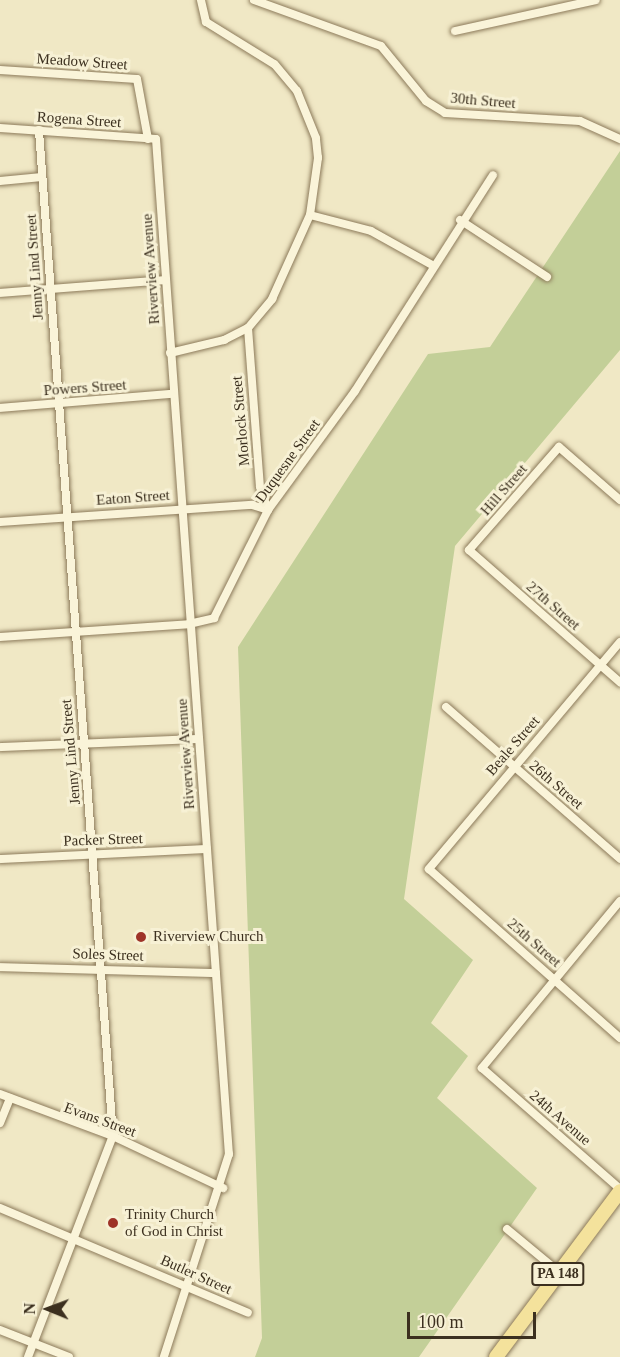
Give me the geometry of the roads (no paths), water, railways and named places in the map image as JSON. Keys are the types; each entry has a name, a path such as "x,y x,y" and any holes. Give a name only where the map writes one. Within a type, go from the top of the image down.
{"main road":[{"name":"PA 148","path":"496,1357 620,1190"}],"street":[{"path":"170,353 208,347 248,328 287,272 310,215 318,158 305,107 274,64 206,22 201,0"},
{"name":"30th Street","path":"254,0 302,15 381,46 426,101 445,113 580,121 620,139"},
{"path":"455,31 596,0"},
{"name":"Meadow Street","path":"0,70 137,79 152,139"},
{"name":"Rogena Street","path":"0,129 152,139"},
{"name":"Jenny Lind Street","path":"28,1357 113,1136 84,741 73,633 39,130"},
{"name":"Riverview Avenue","path":"152,139 165,280 171,394 229,1154 223,1188 186,1284 164,1357"},
{"name":"Duquesne Street","path":"0,637 206,622 220,610 268,510 355,391 434,266 460,220 493,175"},
{"path":"0,180 42,177"},
{"path":"310,215 371,231 434,266"},
{"path":"460,220 547,276"},
{"path":"0,293 165,280"},
{"name":"Morlock Street","path":"248,328 260,487 268,510"},
{"name":"Powers Street","path":"1,408 171,394"},
{"name":"Hill Street","path":"469,550 559,447 620,500"},
{"name":"Eaton Street","path":"0,522 181,508 252,505 268,510"},
{"name":"27th Street","path":"469,550 620,682"},
{"name":"Beale Street","path":"429,869 513,765 620,642"},
{"name":"26th Street","path":"446,707 620,859"},
{"path":"0,747 84,741 198,739"},
{"name":"Packer Street","path":"0,859 207,849"},
{"name":"25th Street","path":"429,869 620,1038"},
{"path":"555,980 620,901"},
{"name":"Soles Street","path":"0,967 100,967 216,973"},
{"name":"24th Avenue","path":"555,980 482,1068 620,1190"},
{"name":"Evans Street","path":"0,1094 113,1136 223,1188"},
{"path":"0,1123 9,1098"},
{"name":"Butler Street","path":"0,1208 186,1284 248,1313"},
{"path":"507,1229 559,1272"},
{"path":"0,1330 69,1357"}],"place":[{"name":"Riverview Church","path":"141,937"},
{"name":"Trinity Church of God in Christ","path":"113,1223"}]}
